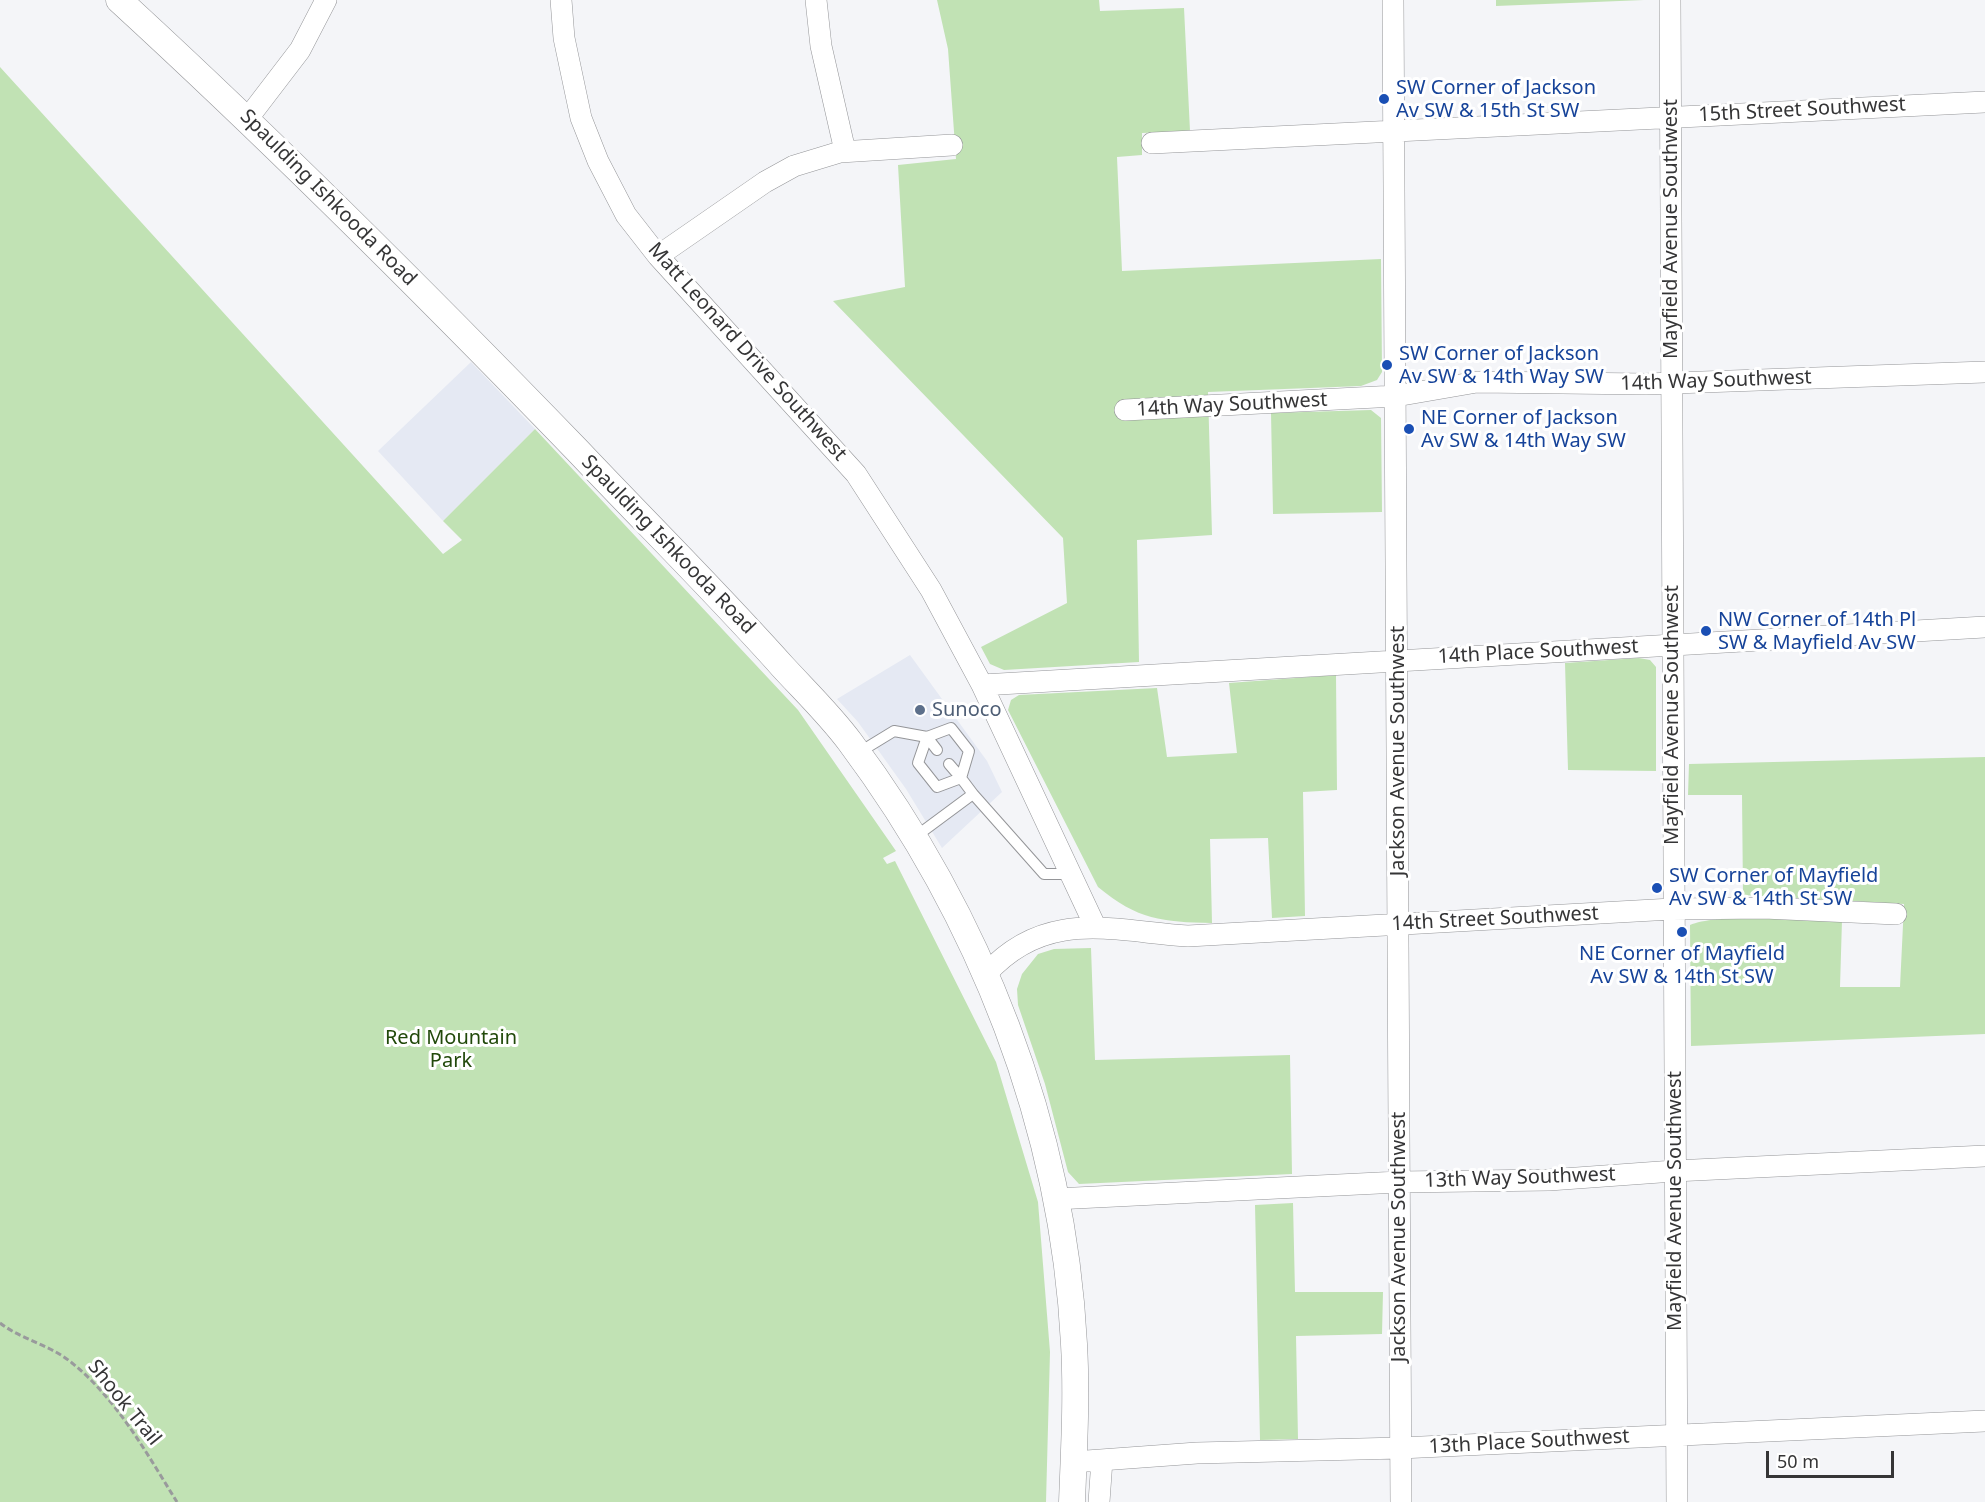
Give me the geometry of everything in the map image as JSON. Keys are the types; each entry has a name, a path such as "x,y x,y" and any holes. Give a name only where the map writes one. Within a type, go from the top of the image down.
{"street":[{"name":"Spaulding Ishkooda Road","path":"119,0 248,118 444,313 744,624 858,753 915,837 965,929 986,974 1030,1093 1055,1199 1065,1256 1074,1347 1072,1502"},
{"path":"248,118 300,50 327,0"},
{"name":"Matt Leonard Drive Southwest","path":"561,0 564,38 581,118 598,161 626,215 657,256 855,474 932,590 982,685 1095,926"},
{"path":"816,0 821,46 845,151"},
{"name":"Jackson Avenue Southwest","path":"1393,0 1401,1502"},
{"name":"Mayfield Avenue Southwest","path":"1671,0 1672,909 1677,1502"},
{"name":"15th Street Southwest","path":"1152,143 1985,102"},
{"path":"657,256 765,182 794,166 845,151 952,145"},
{"name":"14th Way Southwest","path":"1125,410 1396,396 1477,382 1672,383 1985,372"},
{"name":"14th Place Southwest","path":"982,685 1985,627"},
{"name":"14th Street Southwest","path":"986,974 1020,944 1061,930 1095,926 1188,936 1672,909 1764,908 1896,914"},
{"name":"13th Way Southwest","path":"1055,1199 1399,1182 1549,1180 1674,1171 1985,1156"},
{"name":"13th Place Southwest","path":"1073,1462 1197,1453 1400,1448 1985,1421"},
{"path":"1099,1502 1102,1460"}],"lane":[{"path":"858,753 894,731 927,737 951,728 969,752 961,778"},
{"path":"927,737 937,750"},
{"path":"927,737 918,763 937,787 961,778"},
{"path":"949,764 1044,874 1070,874"},
{"path":"915,837 973,794"}],"path":[{"name":"Shook Trail","path":"0,1323 13,1334 57,1352 73,1363 102,1393 141,1443 177,1502"}],"shaded area":[{"path":"471,362 535,429 443,521 378,451"},
{"path":"910,655 987,761 1002,792 942,848 906,789 858,722 837,699"}],"green space":[{"path":"937,0 1099,0 1100,11 1184,8 1190,131 1142,133 1142,155 1117,157 1122,271 1381,259 1382,372 1377,380 1361,386 1208,392 1212,535 1137,540 1139,662 1004,670 990,664 981,647 1067,603 1063,538 833,301 905,287 898,165 956,159 948,49"},
{"path":"1496,0 1644,0 1496,6"},
{"name":"Red Mountain Park","path":"0,67 443,554 462,540 443,521 535,429 798,710 896,851 883,858 887,864 895,861 996,1062 1038,1202 1050,1352 1046,1502 0,1502"},
{"path":"1371,410 1381,418 1382,512 1273,514 1271,413"},
{"path":"1639,658 1650,660 1656,667 1656,771 1568,770 1565,663"},
{"path":"1336,675 1337,790 1303,792 1305,916 1272,918 1268,838 1210,839 1212,923 1179,922 1151,917 1138,913 1112,898 1098,887 1008,710 1011,700 1019,695 1157,688 1167,757 1237,753 1229,683"},
{"path":"1985,757 1985,1034 1691,1046 1690,925 1703,921 1741,918 1842,920 1840,987 1900,987 1904,904 1743,895 1742,795 1688,795 1689,764"},
{"path":"1091,948 1095,1060 1290,1055 1292,1174 1079,1184 1068,1172 1045,1084 1018,1005 1017,989 1022,974 1038,954 1054,949"},
{"path":"1293,1203 1295,1292 1383,1292 1382,1334 1296,1336 1298,1439 1260,1440 1255,1205"}],"place":[{"name":"SW Corner of Jackson Av SW & 15th St SW","path":"1384,99"},
{"name":"SW Corner of Jackson Av SW & 14th Way SW","path":"1387,365"},
{"name":"NE Corner of Jackson Av SW & 14th Way SW","path":"1409,429"},
{"name":"NW Corner of 14th Pl SW & Mayfield Av SW","path":"1706,631"},
{"name":"Sunoco","path":"920,710"},
{"name":"SW Corner of Mayfield Av SW & 14th St SW","path":"1657,888"},
{"name":"NE Corner of Mayfield Av SW & 14th St SW","path":"1682,932"}]}
